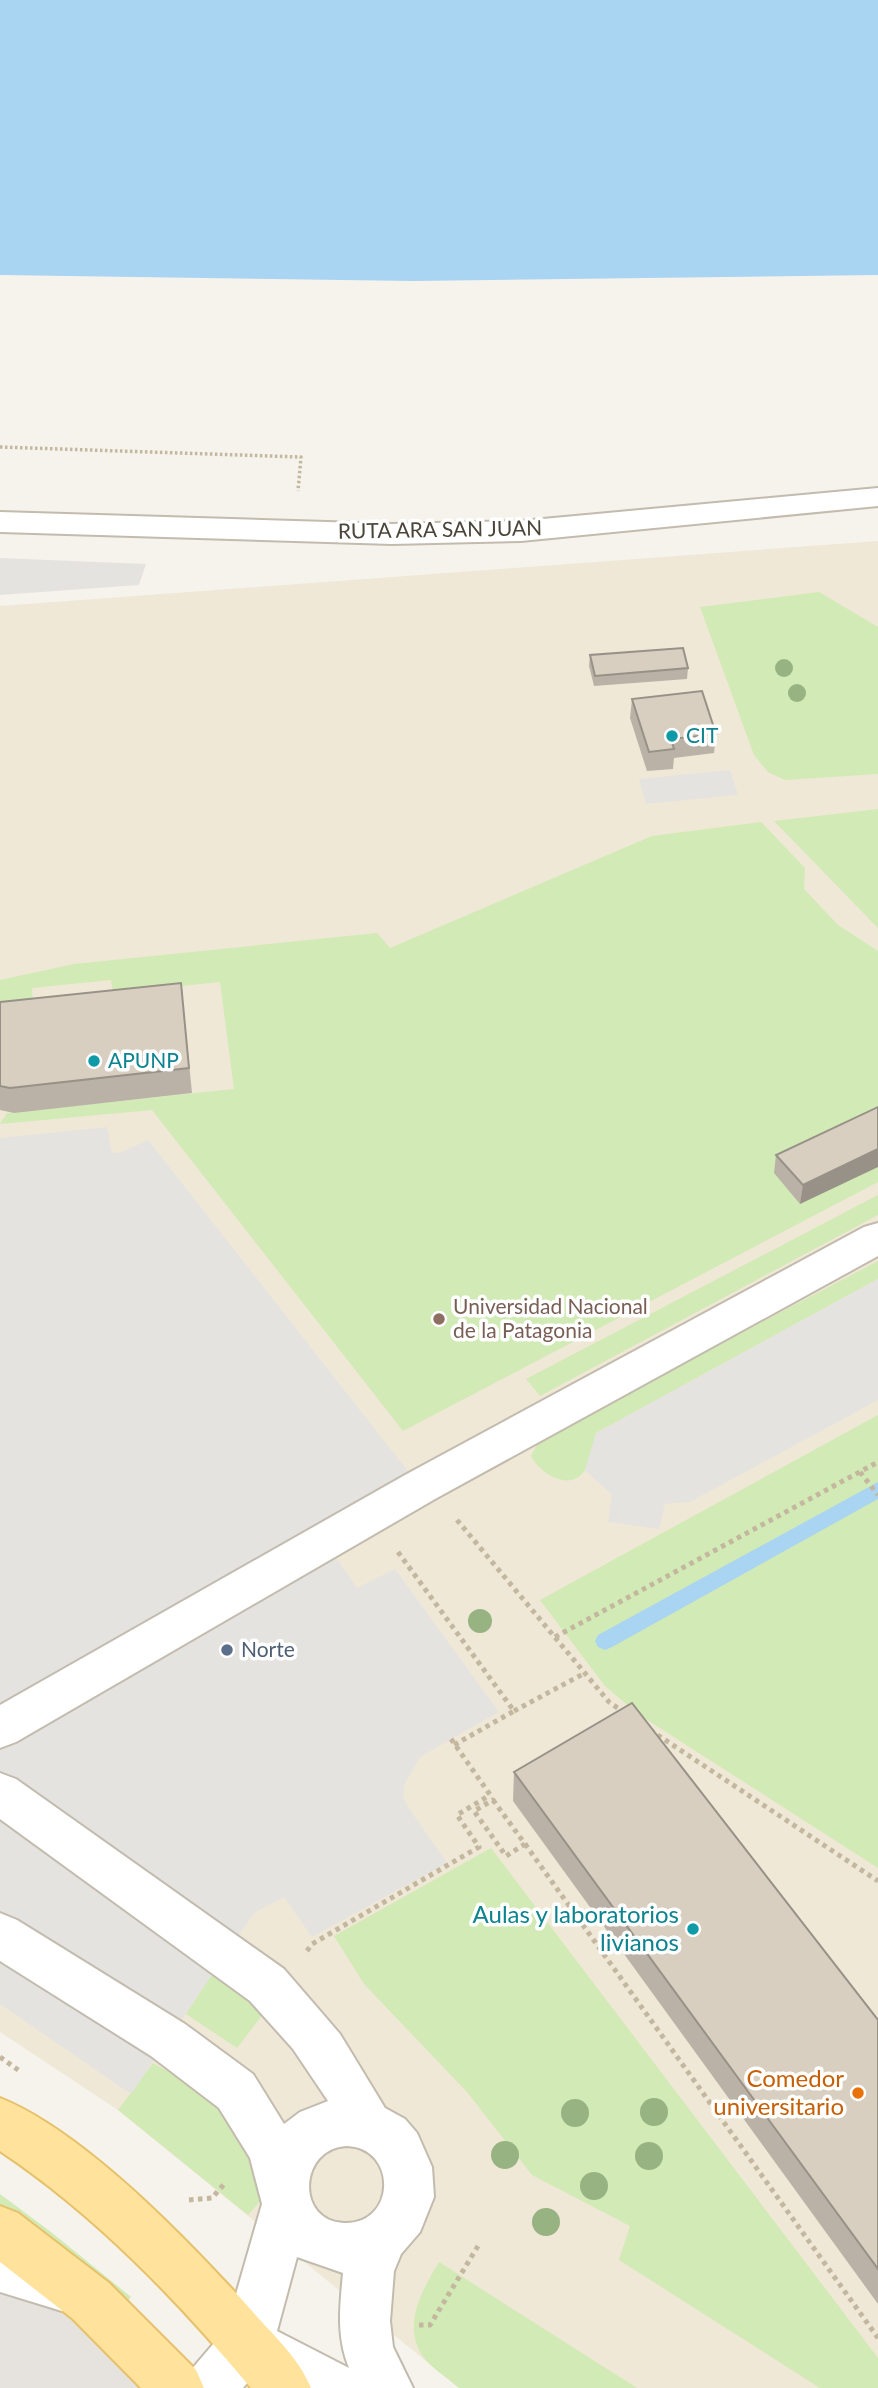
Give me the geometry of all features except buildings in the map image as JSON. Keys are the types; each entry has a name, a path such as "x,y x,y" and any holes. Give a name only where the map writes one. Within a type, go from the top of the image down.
{"main road":[{"path":"0,2122 100,2199 149,2243 248,2343 285,2388"},
{"path":"0,2231 91,2301 178,2388"}],"street":[{"name":"RUTA ARA SAN JUAN","path":"0,522 392,534 521,531 878,497"},
{"path":"0,1728 432,1481 878,1238"},
{"path":"0,1793 267,1985 295,2011 316,2037 367,2123 391,2138 407,2161 411,2189 402,2216 383,2238 369,2269 365,2321 368,2352 387,2388"},
{"path":"0,1935 169,2040 236,2091 271,2147 284,2194 302,2232 326,2247 356,2248 383,2238"},
{"path":"209,2388 248,2343 292,2153 311,2132 338,2122 367,2123"},
{"path":"0,2267 76,2291"},
{"path":"248,2343 334,2388"}],"path":[{"path":"0,447 301,457 297,501"},
{"path":"555,1637 878,1462"},
{"path":"860,1472 878,1495"},
{"path":"450,1512 609,1702 631,1717"},
{"path":"392,1543 514,1711"},
{"path":"585,1673 452,1742 878,2338"},
{"path":"642,1725 878,1881"},
{"path":"493,1800 474,1811 506,1856 525,1844"},
{"path":"191,2201 212,2198"}],"shaded area":[{"name":"Universidad Nacional de la Patagonia","path":"878,541 878,2388 459,2388 118,2110 0,2032 0,606"},
{"path":"0,558 146,564 139,585 0,595"},
{"path":"730,770 738,795 646,804 639,779"},
{"name":"Norte","path":"107,1127 112,1153 122,1152 148,1140 429,1498 337,1554 337,1559 357,1588 395,1569 499,1712 420,1757 404,1785 403,1797 408,1807 447,1863 312,1937 284,1897 254,1913 131,2094 0,2004 0,1138"},
{"path":"878,1279 878,1400 690,1502 665,1504 659,1529 608,1522 612,1495 585,1470 596,1433"},
{"path":"0,2231 178,2388 0,2388"}],"green space":[{"path":"819,592 878,627 878,774 785,780 768,772 754,755 700,607"},
{"path":"878,809 878,928 774,821"},
{"path":"761,822 805,868 804,889 838,925 878,951 878,1182 403,1431 152,1110 0,1124 7,1113 234,1089 220,982 113,993 111,980 32,988 33,1007 0,1011 0,980 74,964 377,933 390,948 652,836"},
{"path":"878,1195 878,1215 540,1396 526,1379"},
{"path":"878,1261 878,1279 596,1433 589,1462 579,1477 572,1480 556,1478 541,1469 531,1456 540,1439"},
{"path":"878,1415 878,1868 638,1714 605,1686 540,1600"},
{"path":"491,1848 878,2358 878,2388 820,2388 619,2260 630,2226 532,2175 467,2092 364,1984 334,1936"},
{"path":"218,1965 273,2001 237,2048 186,2014"},
{"path":"153,2063 211,2096 254,2136 262,2199 248,2215 118,2110"},
{"path":"0,2194 131,2297 124,2306 0,2213"},
{"path":"439,2262 637,2388 459,2388 425,2359 416,2343 414,2331 414,2319 421,2295"}],"water":[{"path":"0,0 878,0 878,275 413,281 0,275"}],"waterway":[{"path":"605,1641 878,1490"}],"place":[{"name":"CIT","path":"672,736"},
{"name":"APUNP","path":"94,1061"},
{"name":"Universidad Nacional de la Patagonia","path":"439,1319"},
{"name":"Norte","path":"227,1650"},
{"name":"Aulas y laboratorios livianos","path":"693,1929"},
{"name":"Comedor universitario","path":"858,2093"}]}
